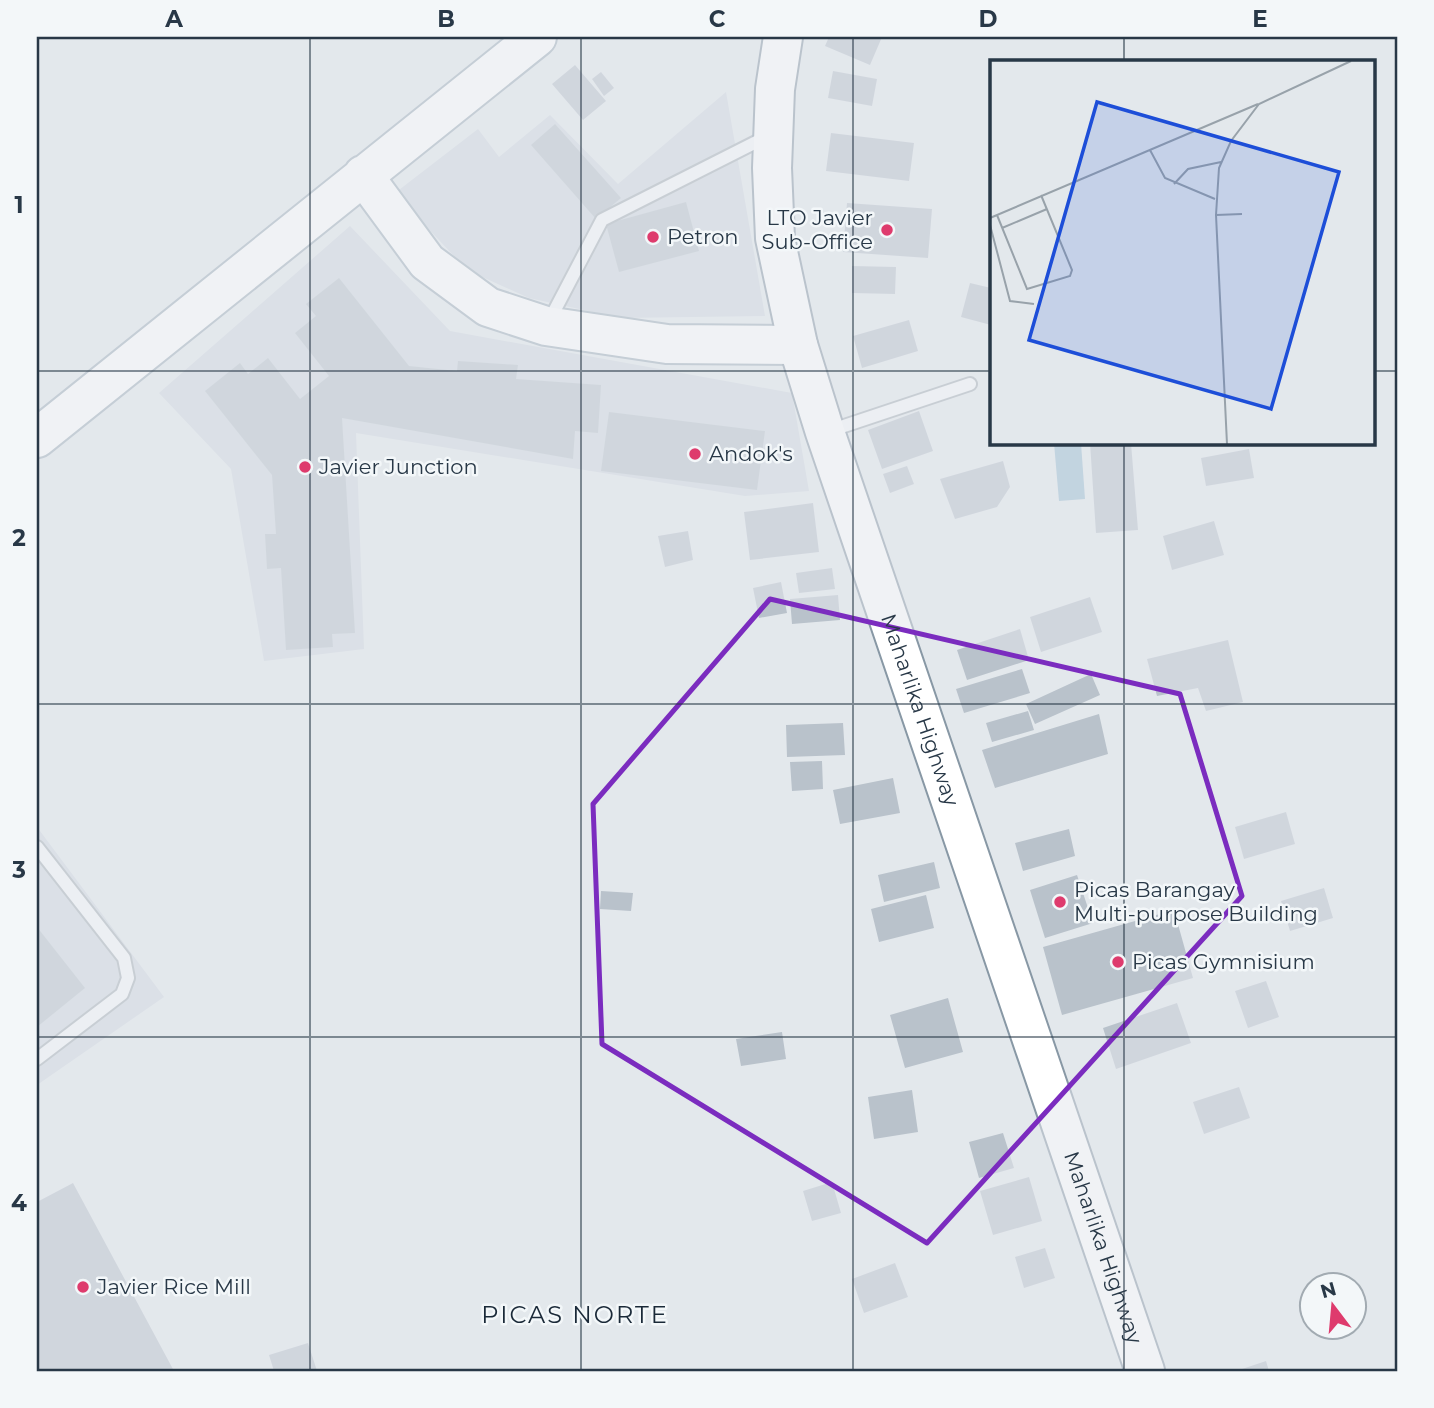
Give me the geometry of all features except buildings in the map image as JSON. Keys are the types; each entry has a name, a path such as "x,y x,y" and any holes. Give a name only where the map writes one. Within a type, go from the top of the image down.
{"main road":[{"path":"37,438 537,37"},
{"name":"Maharlika Highway","path":"783,37 775,89 772,168 775,238 798,345 825,432 1145,1371"},
{"path":"363,175 427,262 488,307 546,326 667,344 798,345"}],"lane":[{"path":"546,326 602,220 774,134"},
{"path":"825,432 970,384"},
{"path":"37,847 124,958 128,978 122,995 37,1059"}],"highlighted area":[{"path":"770,599 1180,694 1242,896 927,1243 602,1044 593,804"}],"shaded area":[{"path":"726,92 765,316 620,318 529,298 467,270 395,193 478,129 499,157 550,115 618,184"},
{"path":"350,226 450,331 792,393 809,491 745,496 356,433 364,649 264,661 231,469 159,393"},
{"path":"37,827 164,997 37,1085"}],"water":[{"path":"1054,444 1081,444 1085,499 1059,501"}],"place":[{"name":"LTO Javier Sub-Office","path":"887,230"},
{"name":"Petron","path":"653,237"},
{"name":"Andok's","path":"695,454"},
{"name":"Javier Junction","path":"305,467"},
{"name":"Picas Barangay Multi-purpose Building","path":"1060,902"},
{"name":"Picas Gymnisium","path":"1118,962"},
{"name":"Javier Rice Mill","path":"83,1287"}],"district":[{"name":"PICAS NORTE","path":"575,1315"}]}
